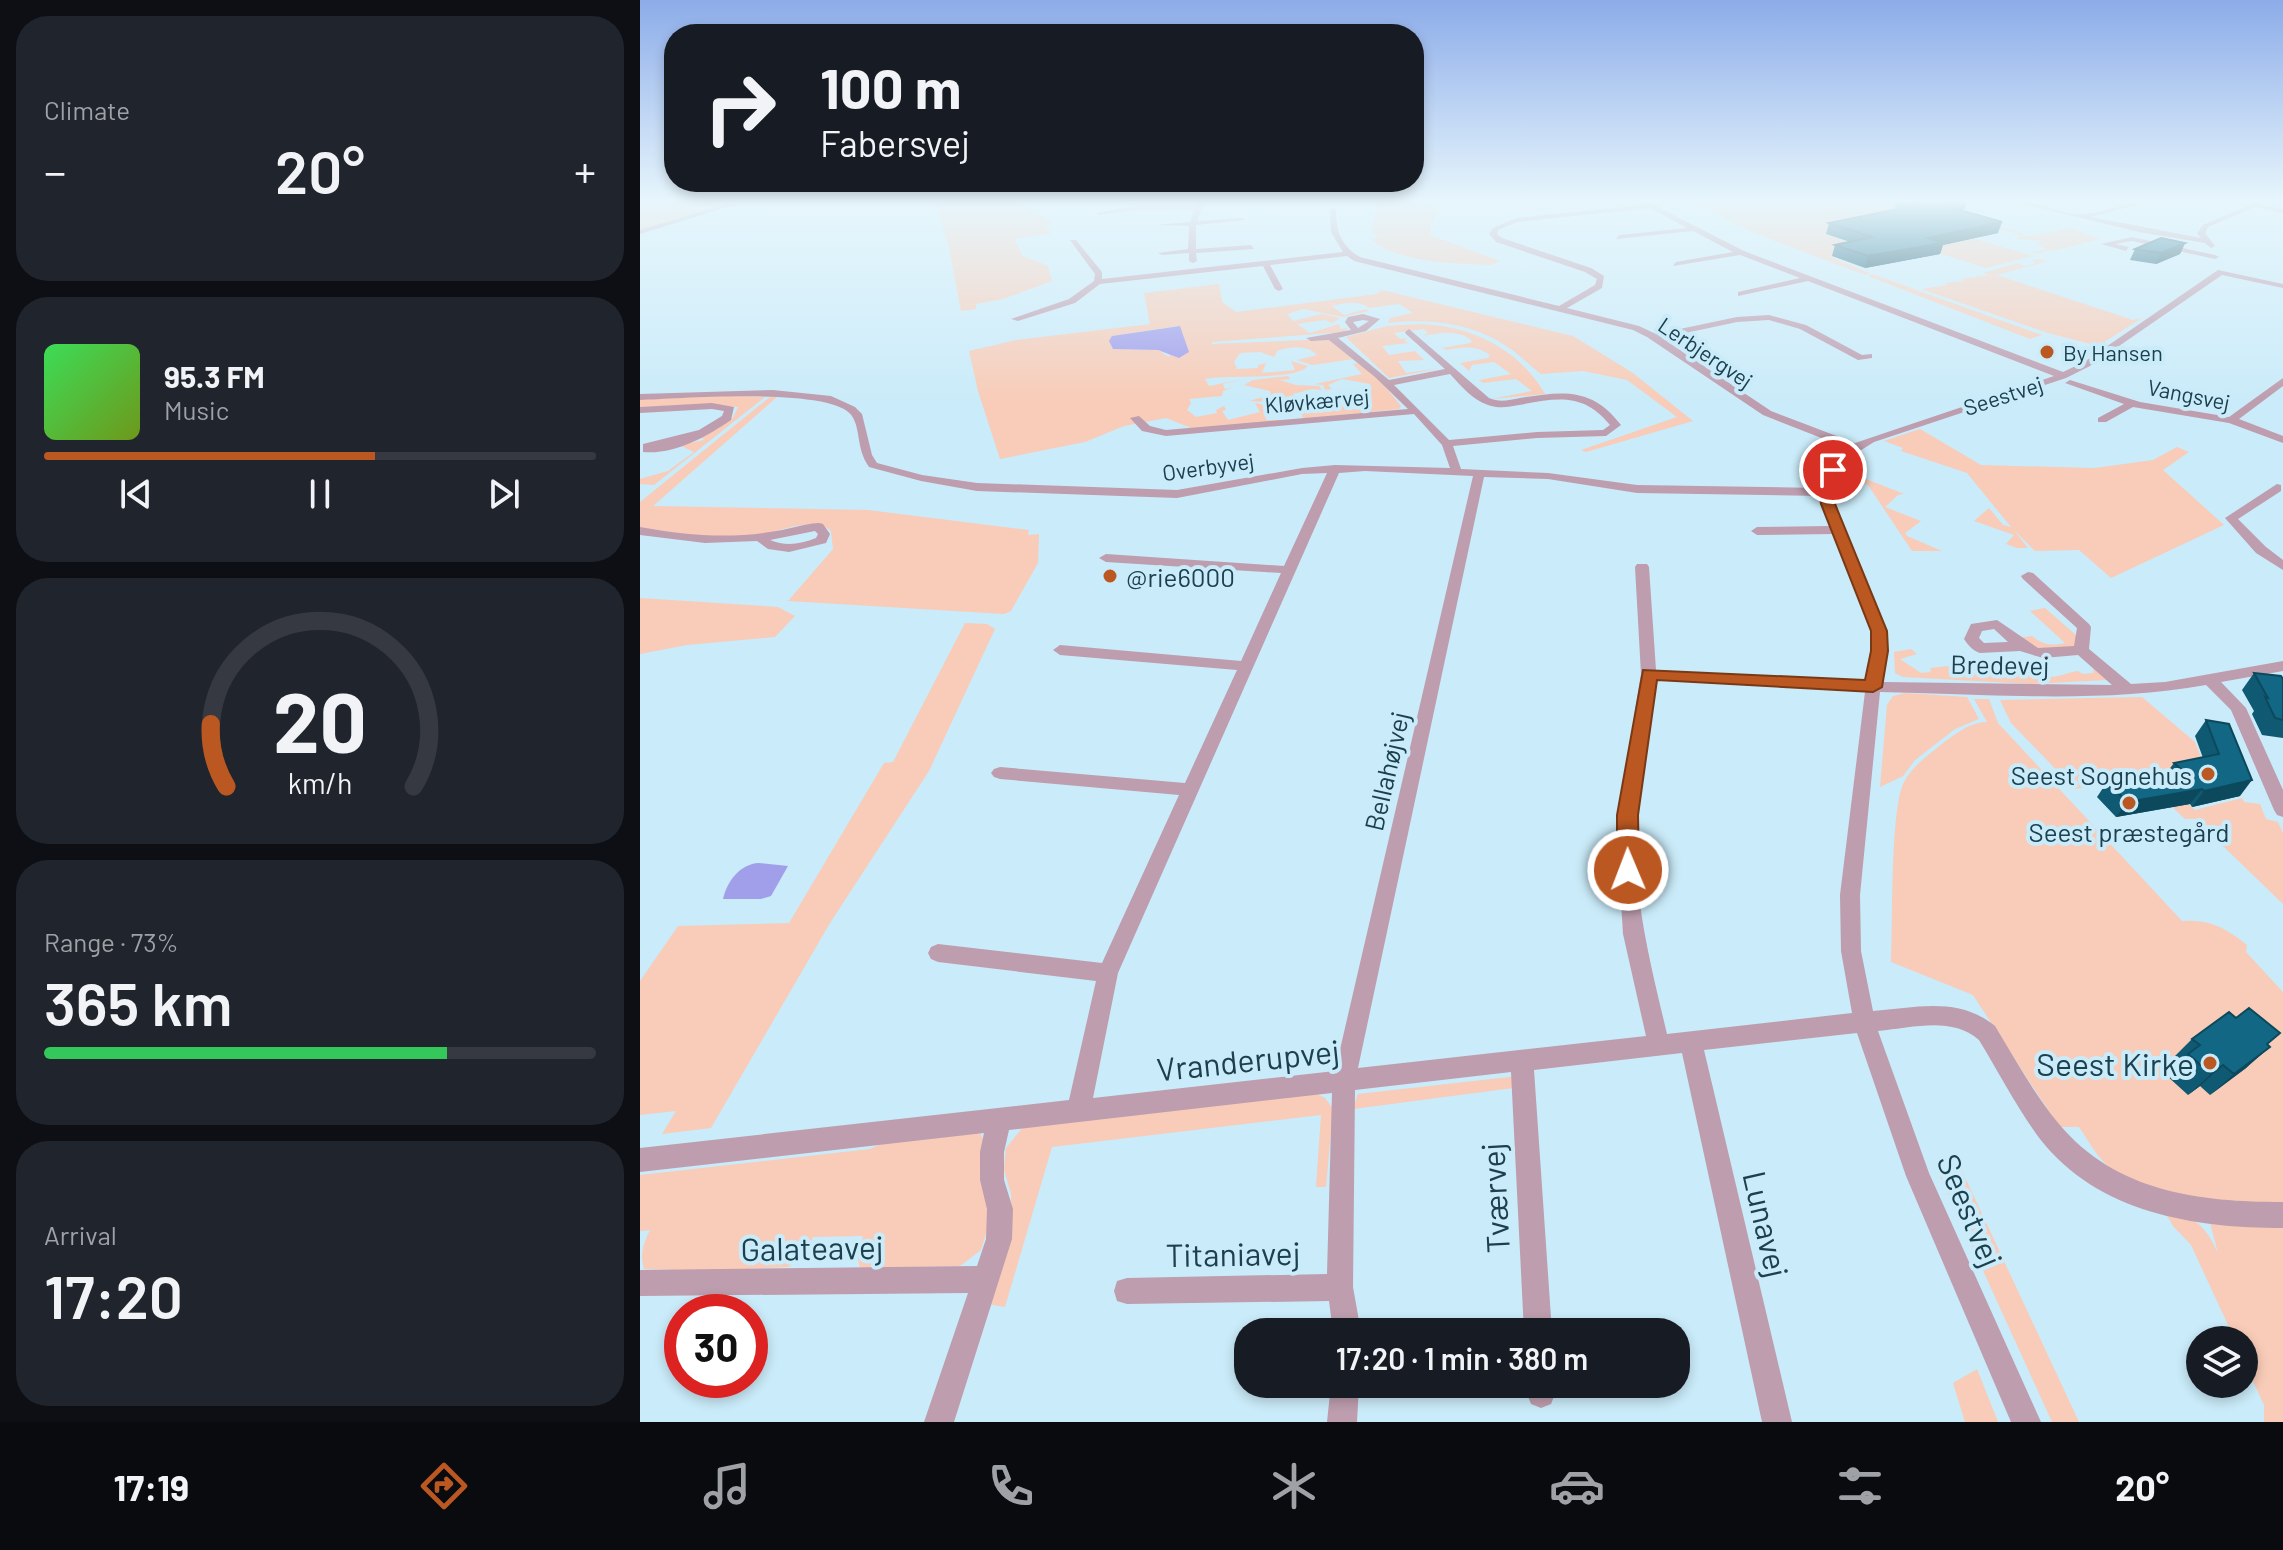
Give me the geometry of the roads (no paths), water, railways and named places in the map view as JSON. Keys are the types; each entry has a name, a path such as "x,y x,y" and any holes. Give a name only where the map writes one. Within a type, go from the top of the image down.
{"street":[{"path":"1094,268 1099,274 1098,282"},
{"path":"1015,319 1072,301 1098,282 1218,268"},
{"path":"1268,268 1279,289"},
{"name":"Lerbjergvej","path":"1384,268 1612,320 1655,337 1763,412 1807,432 1855,447"},
{"path":"1562,308 1599,286 1601,278 1583,268"},
{"name":"Vangsvej","path":"1780,268 2133,403 2231,420 2283,440"},
{"path":"2220,268 2221,272 2283,286"},
{"name":"Seestvej","path":"2026,1422 1918,1176 1864,1022 1851,951 1850,895 1873,687 1880,651 1879,631 1838,530 1826,492 1828,478 1855,447 2066,379 2221,272"},
{"path":"1741,294 1807,279"},
{"path":"1655,337 1754,317 1773,318 1790,322 1861,358 1869,356"},
{"path":"1311,338 1356,331"},
{"path":"1409,332 1485,401 1505,404 1550,397 1583,397 1604,407 1616,425 1606,433 1448,443"},
{"path":"1331,337 1387,383 1448,443 1454,454 1456,472"},
{"path":"1387,383 1452,371"},
{"path":"2231,420 2283,381"},
{"name":"Overbyvej","path":"640,397 773,393 827,398 841,403 858,416 866,455 873,465 921,478 977,487 1177,494 1335,468 1572,478 1637,489 1826,492"},
{"name":"Vangsvej","path":"2102,420 2133,403"},
{"path":"640,410 682,406 730,409 727,418 705,432"},
{"name":"Kløvkærvej","path":"1146,429 1166,433 1416,411"},
{"path":"1135,418 1146,429 1167,420"},
{"path":"1078,1111 1108,973 1335,468"},
{"name":"Bellahøjvej","path":"1344,1081 1479,473"},
{"path":"2277,488 2231,518 2261,550 2283,566"},
{"path":"1757,531 1838,530"},
{"path":"640,531 683,538 759,537"},
{"path":"1106,558 1289,570"},
{"path":"1642,567 1649,674 1627,815 1628,870 1633,934 1659,1045"},
{"name":"Bredevej","path":"2028,576 2084,627 2081,650"},
{"name":"Bredevej","path":"2021,646 2043,656 2081,650 2127,689"},
{"path":"1060,650 1246,666"},
{"name":"Bredevej","path":"1649,674 1873,687 2127,689 2210,680 2283,666"},
{"path":"2210,680 2238,708 2283,810"},
{"path":"1000,773 1190,790"},
{"path":"938,953 1108,973"},
{"path":"1864,1022 1953,1015 1975,1023 1987,1033 2049,1131 2085,1167 2123,1189 2171,1206 2236,1216 2283,1215"},
{"name":"Vranderupvej","path":"640,1160 1864,1022"},
{"name":"Lunavej","path":"1691,1041 1777,1422"},
{"name":"Tværvej","path":"1522,1060 1537,1318"},
{"path":"1344,1081 1340,1287 1345,1318"},
{"path":"939,1422 999,1239 1000,1209 992,1180 992,1152 999,1120"},
{"name":"Galateavej","path":"640,1283 984,1279"},
{"name":"Titaniavej","path":"1127,1291 1340,1287"},
{"path":"1342,1422 1344,1398"}],"place":[{"name":"By Hansen","path":"2047,352"},
{"name":"@rie6000","path":"1110,576"},
{"name":"Seest Sognehus","path":"2208,774"},
{"name":"Seest præstegård","path":"2129,803"},
{"name":"Seest Kirke","path":"2210,1063"}]}
